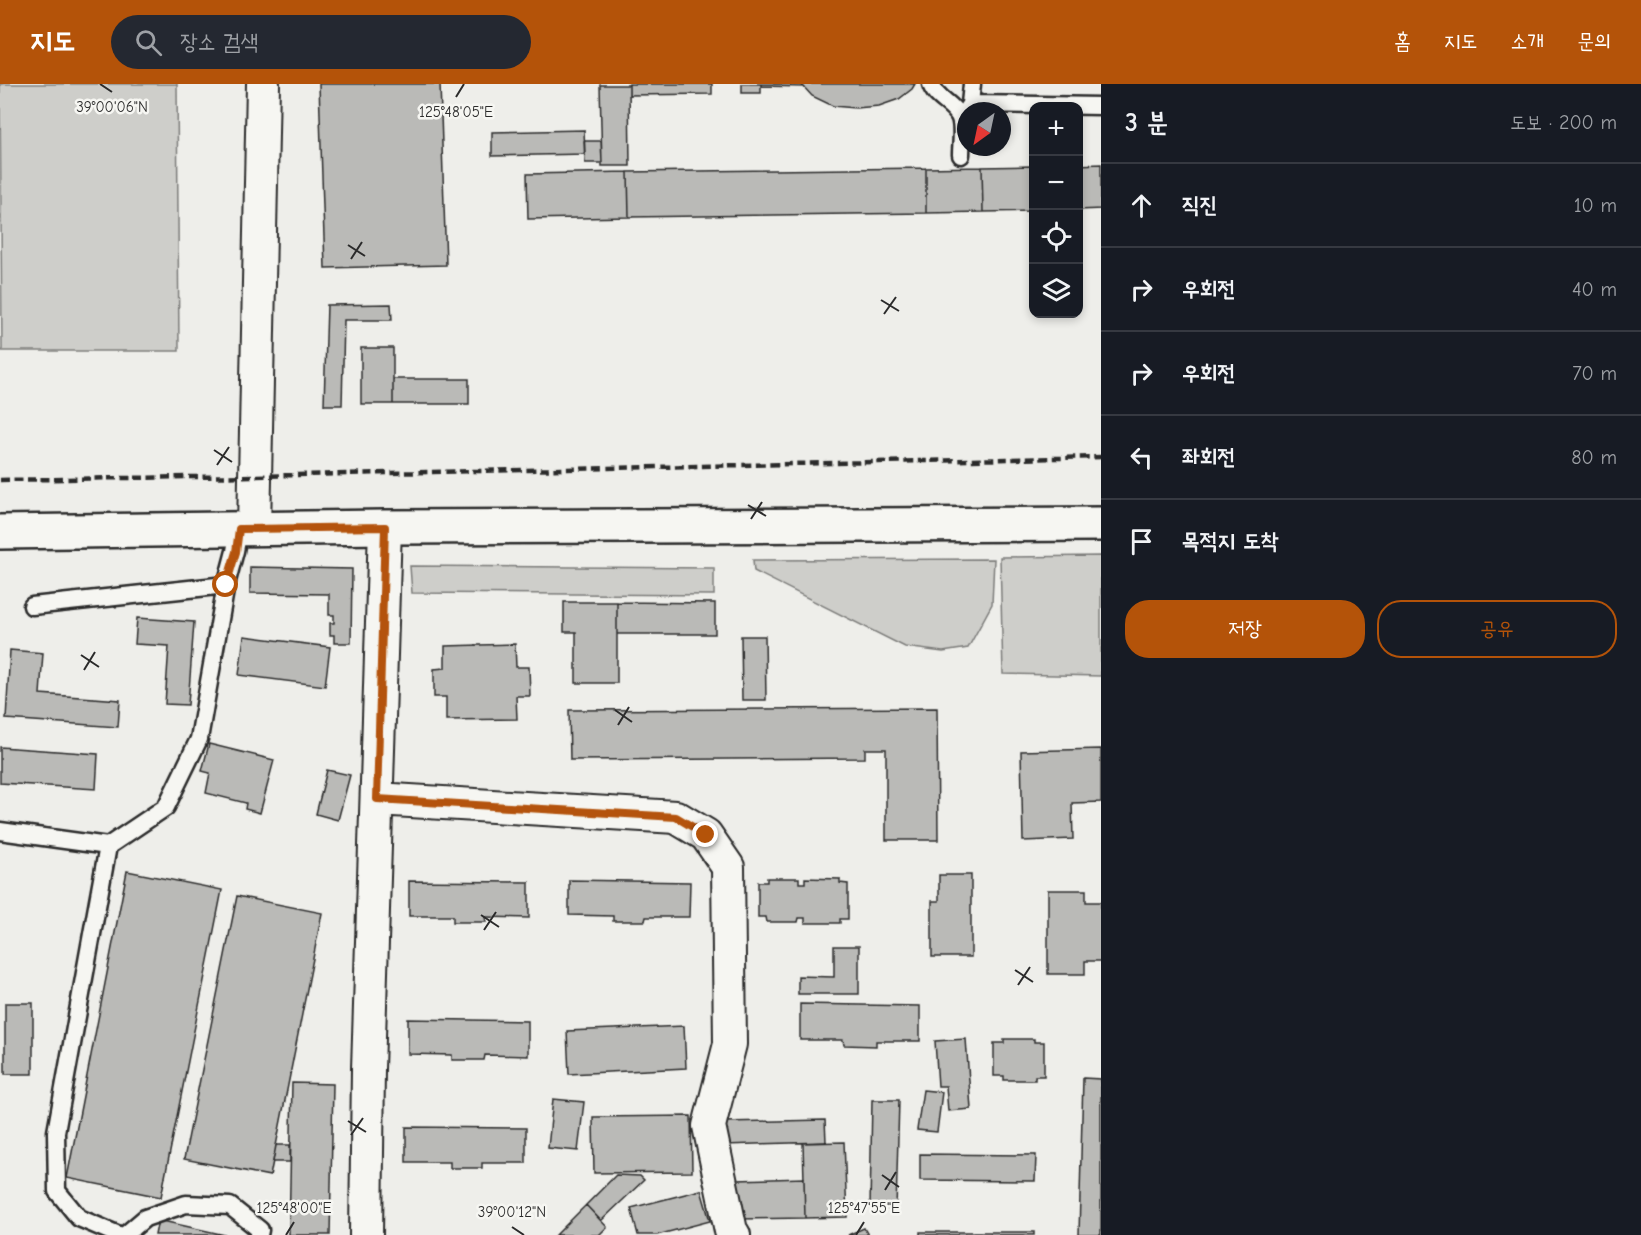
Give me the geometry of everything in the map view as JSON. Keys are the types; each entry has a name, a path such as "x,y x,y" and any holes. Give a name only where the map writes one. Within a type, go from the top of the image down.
{"main road":[{"path":"0,531 1101,524"}],"street":[{"path":"246,529 262,84"},
{"path":"366,1235 385,527"},
{"path":"377,799 676,817 706,835 728,867 730,1044 709,1126 731,1231 734,1235"}],"lane":[{"path":"931,84 933,91 957,113"},
{"path":"970,102 972,84"},
{"path":"1011,105 1101,106"},
{"path":"0,831 108,846 166,807 199,739 226,585 246,529"},
{"path":"32,606 226,585"},
{"path":"108,846 56,1132 57,1191 79,1218 118,1235"},
{"path":"125,1235 145,1218 186,1204 230,1206 260,1230 259,1235"}],"shaded area":[{"path":"0,84 177,84 179,351 2,351"},
{"path":"1101,556 1101,676 1003,674 1000,557"},
{"path":"994,559 992,604 968,648 943,652 905,647 754,571 753,560"},
{"path":"410,566 714,568 714,595 412,593"}],"building":[{"path":"319,84 440,84 446,265 325,268"},
{"path":"629,84 712,84 712,94 629,95"},
{"path":"742,84 761,84 761,93 742,93"},
{"path":"761,84 801,84 804,87 761,86"},
{"path":"801,84 915,84 899,99 879,106 856,108 833,106 812,96"},
{"path":"600,85 629,85 630,166 602,166"},
{"path":"584,130 585,154 492,156 492,132"},
{"path":"584,141 601,141 602,163 585,163"},
{"path":"1101,164 1101,209 1083,210 1083,165"},
{"path":"1029,166 1029,211 983,212 982,167"},
{"path":"982,167 983,212 926,213 926,168"},
{"path":"926,168 926,213 629,217 628,172"},
{"path":"628,172 629,217 528,219 527,174"},
{"path":"391,304 392,320 344,320 342,405 324,405 327,305"},
{"path":"361,348 393,348 393,404 361,404"},
{"path":"393,379 469,379 469,404 393,404"},
{"path":"250,567 352,569 351,643 334,643 334,635 330,635 330,623 334,623 334,615 329,615 329,594 250,593"},
{"path":"564,602 617,602 617,683 576,683 576,632 564,632"},
{"path":"617,602 715,603 715,634 617,634"},
{"path":"137,618 194,622 188,705 165,704 169,646 135,644"},
{"path":"244,636 330,647 325,686 239,675"},
{"path":"741,636 765,636 766,700 742,700"},
{"path":"515,644 516,667 529,667 530,696 516,696 517,719 446,720 446,697 434,697 434,669 445,668 445,646"},
{"path":"10,650 43,653 40,694 120,700 118,727 6,719"},
{"path":"937,708 938,840 886,840 886,749 865,749 865,758 570,760 569,710"},
{"path":"209,744 274,760 260,813 245,809 246,803 206,793 210,773 202,771"},
{"path":"0,747 98,754 96,789 0,783"},
{"path":"1101,749 1101,802 1072,803 1073,839 1023,841 1021,751"},
{"path":"327,770 350,775 338,820 316,814"},
{"path":"127,871 222,890 161,1197 67,1178"},
{"path":"939,875 971,875 971,957 932,957 932,901 939,901"},
{"path":"767,878 799,878 799,883 805,883 805,878 840,879 840,883 848,884 848,919 840,919 840,923 805,923 805,918 799,918 798,922 767,922 766,917 758,917 758,882 767,882"},
{"path":"569,880 690,882 689,917 646,917 645,921 613,921 613,916 569,915"},
{"path":"409,881 529,882 529,918 485,917 486,922 453,922 453,916 409,916"},
{"path":"1048,890 1086,890 1086,902 1101,902 1101,961 1085,961 1085,974 1048,974"},
{"path":"237,896 322,913 270,1176 184,1159"},
{"path":"834,946 859,946 859,994 798,994 798,976 834,977"},
{"path":"5,1003 33,1003 33,1074 5,1074"},
{"path":"800,1004 920,1006 920,1041 876,1041 876,1046 844,1045 843,1040 800,1040"},
{"path":"408,1019 528,1021 528,1056 485,1055 484,1060 452,1060 452,1055 408,1054"},
{"path":"684,1026 686,1068 569,1074 567,1031"},
{"path":"966,1039 971,1109 948,1111 946,1086 938,1086 935,1041"},
{"path":"1004,1039 1034,1039 1034,1042 1044,1042 1044,1076 1035,1076 1035,1080 1004,1080 1004,1076 994,1076 994,1043 1004,1043"},
{"path":"1083,1078 1101,1079 1101,1235 1079,1235"},
{"path":"292,1083 333,1084 330,1235 289,1235"},
{"path":"923,1090 942,1092 937,1132 917,1130"},
{"path":"553,1099 584,1102 578,1151 548,1148"},
{"path":"872,1100 899,1100 896,1209 870,1208"},
{"path":"691,1116 692,1172 594,1173 593,1117"},
{"path":"825,1120 826,1142 724,1145 724,1122"},
{"path":"406,1127 526,1128 526,1163 482,1163 482,1168 450,1168 450,1162 406,1162"},
{"path":"844,1142 847,1217 805,1218 803,1143"},
{"path":"276,1145 290,1145 290,1162 273,1162"},
{"path":"920,1154 1036,1155 1035,1181 920,1180"},
{"path":"616,1175 640,1176 644,1180 601,1221 586,1205"},
{"path":"804,1178 805,1218 738,1219 737,1180"},
{"path":"701,1190 710,1221 657,1235 638,1235 631,1208"},
{"path":"586,1205 607,1227 599,1235 556,1235"},
{"path":"158,1220 225,1235 155,1235"},
{"path":"864,1228 868,1235 848,1235"},
{"path":"920,1232 1034,1232 1034,1235 920,1235"}],"railway":[{"path":"0,480 1101,457"}],"route":[{"path":"226,585 236,552 239,529 385,527 377,799 676,817 706,835"}]}
